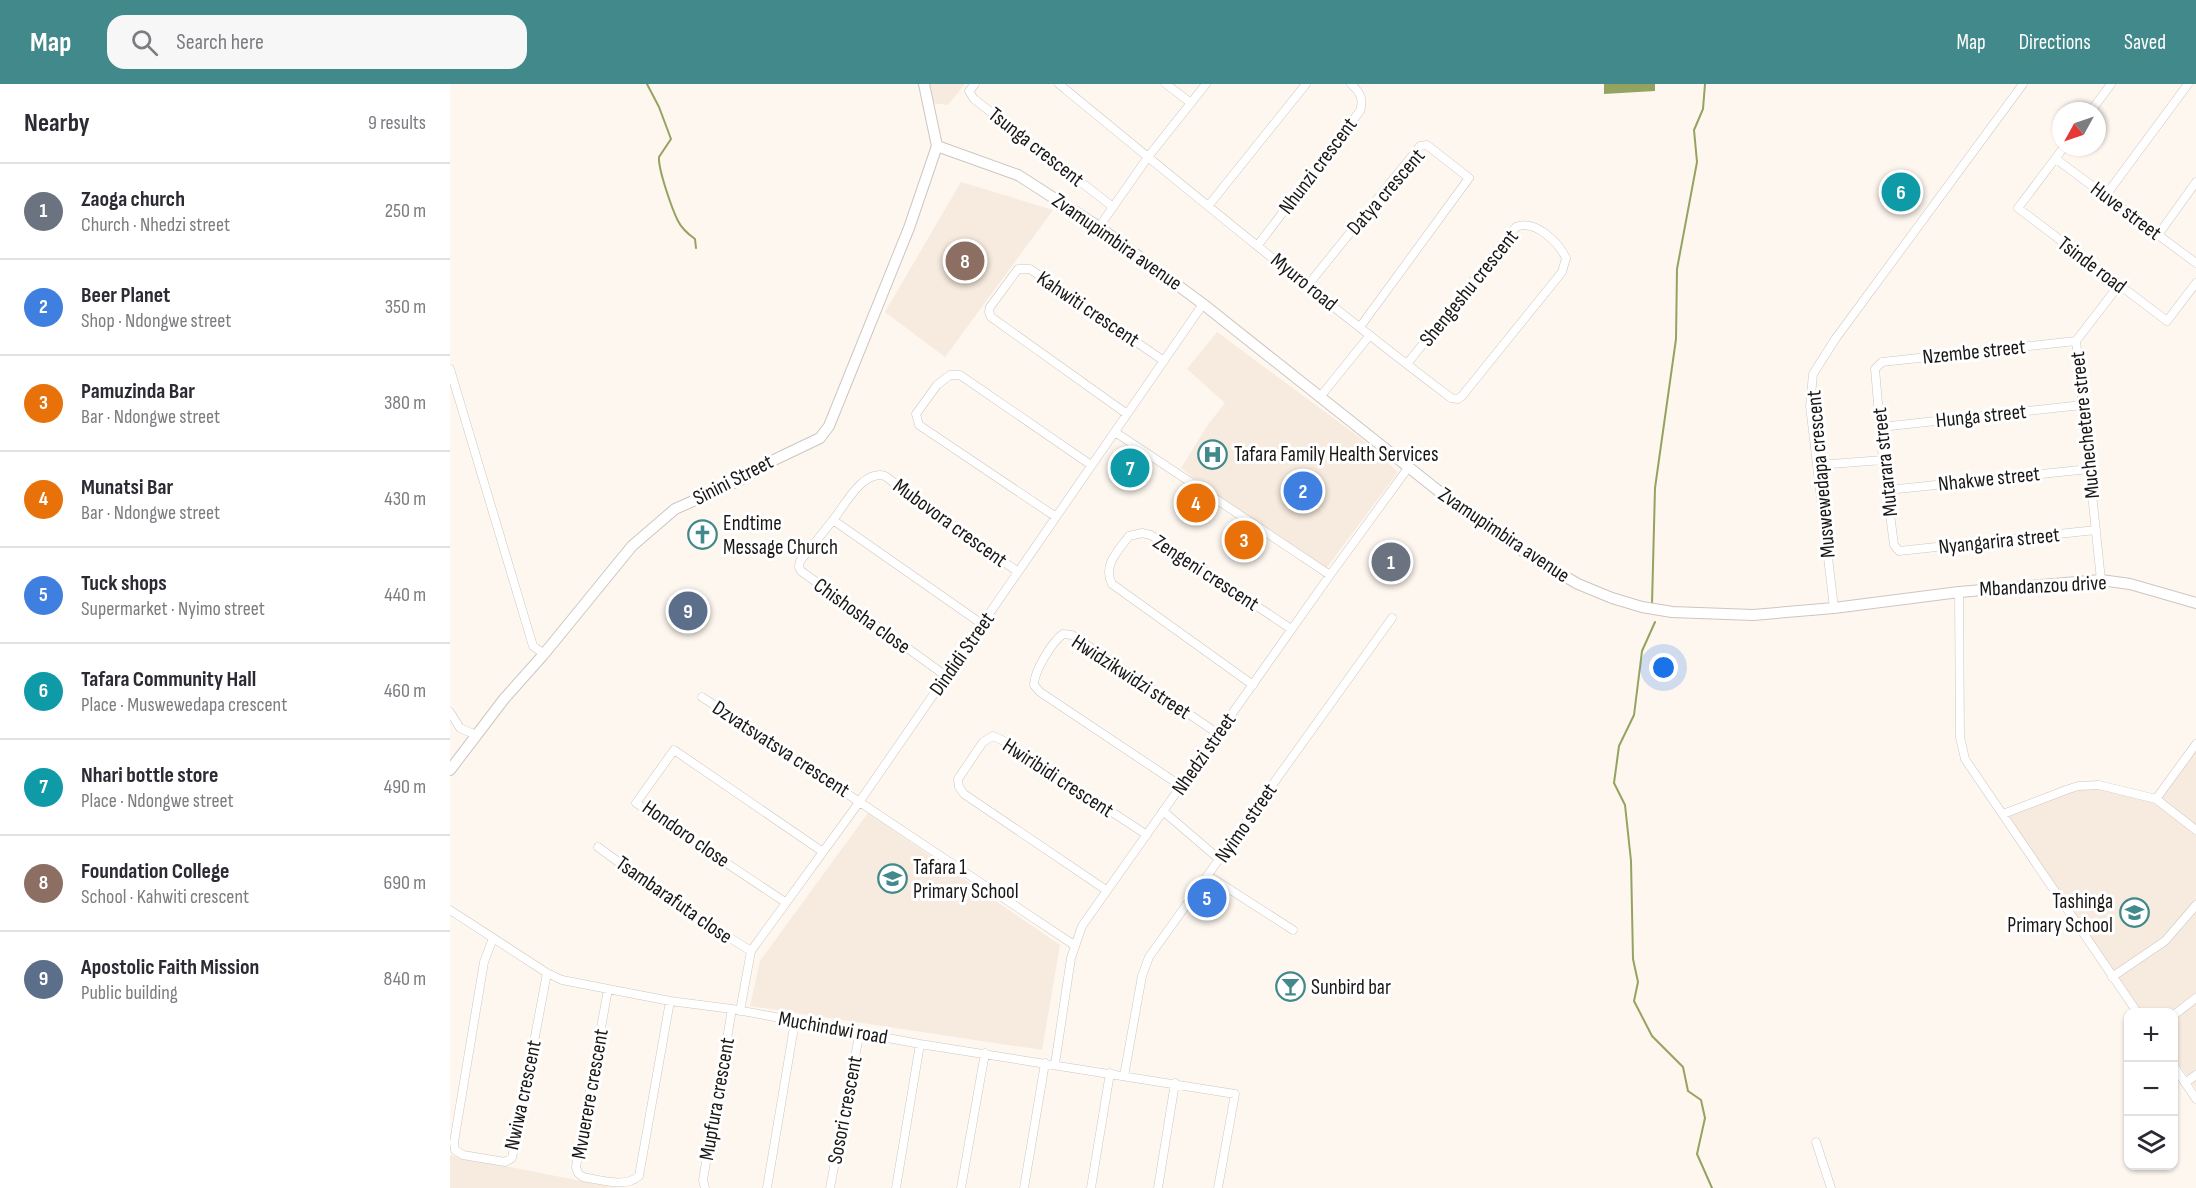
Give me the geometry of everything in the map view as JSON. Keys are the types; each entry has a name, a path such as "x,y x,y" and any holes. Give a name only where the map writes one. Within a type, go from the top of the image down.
{"street":[{"path":"924,84 938,146"},
{"name":"Tsunga crescent","path":"975,84 969,91 974,99 1113,207"},
{"path":"1059,84 1148,157"},
{"path":"1166,84 1191,103"},
{"path":"1099,227 1148,157 1206,84"},
{"path":"1209,205 1306,84"},
{"name":"Nhunzi crescent","path":"1258,245 1360,111 1362,99 1351,84"},
{"name":"Muswewedapa crescent","path":"1834,608 1810,406 1813,374 1836,338 2023,84"},
{"path":"2098,102 2111,84"},
{"path":"2106,195 2188,84"},
{"name":"Datya crescent","path":"1308,285 1420,146 1427,145 1442,155 1469,178 1360,327"},
{"name":"Zvamupimbira avenue","path":"938,146 1018,175 1099,227 1203,304 1465,512 1533,558 1578,584 1612,598 1652,609 1702,614 1753,615 1834,608 1959,592"},
{"name":"Sinini Street","path":"450,770 504,699 544,654 632,546 675,508 738,481 776,459 820,438 829,426 909,228 938,146"},
{"name":"Myuro road","path":"1148,157 1451,398 1458,399 1462,396"},
{"name":"Huve street","path":"2055,159 2196,263"},
{"name":"Tsinde road","path":"2055,159 2018,208 2167,321 2196,283"},
{"path":"2158,235 2196,182"},
{"name":"Shengeshu crescent","path":"1407,364 1516,227 1529,226 1545,234 1562,249 1566,258 1565,266 1462,396"},
{"name":"Kahwiti crescent","path":"1127,414 991,317 990,307 1018,269 1030,269 1164,361"},
{"name":"Muchechetere street","path":"2101,580 2076,341 2119,285"},
{"name":"Dindidi Street","path":"736,1010 751,951 860,801 1203,304"},
{"path":"1320,397 1370,335"},
{"name":"Nzembe street","path":"1875,369 1885,361 2076,341"},
{"path":"450,369 533,646 544,654"},
{"name":"Mutarara street","path":"1875,369 1894,544 1896,548 1903,551"},
{"path":"1056,517 919,425 916,418 918,410 944,378 954,374 960,375 1091,465"},
{"name":"Hunga street","path":"1881,427 2082,405"},
{"path":"1115,432 1330,574"},
{"path":"1818,465 1884,460"},
{"name":"Nhedzi street","path":"1055,1064 1074,945 1082,926 1330,574 1408,468"},
{"name":"Nhakwe street","path":"1888,490 2089,469"},
{"name":"Mubovora crescent","path":"833,520 859,486 873,475 878,474 1018,572"},
{"path":"833,520 982,624"},
{"name":"Chishosha close","path":"833,520 800,561 801,571 946,676"},
{"name":"Nyangarira street","path":"1903,551 2096,530"},
{"name":"Zengeni crescent","path":"1253,685 1112,584 1109,578 1112,560 1129,536 1142,533 1151,536 1291,629"},
{"name":"Mbandanzou drive","path":"1959,592 2101,580 2130,584 2196,603"},
{"path":"1959,592 1960,737 1965,759 2134,1008"},
{"name":"Nyimo street","path":"1124,1076 1144,967 1149,957 1392,618"},
{"name":"Hwidzikwidzi street","path":"1181,786 1040,692 1034,685 1034,677 1056,639 1063,634 1072,635 1217,734"},
{"name":"Dzvatsvatsva crescent","path":"702,697 1074,945"},
{"path":"450,712 460,728 476,735"},
{"name":"Hwiribidi crescent","path":"1106,890 964,794 959,787 958,779 983,742 993,736 1004,741 1147,835"},
{"path":"2156,799 2196,745"},
{"name":"Hondoro close","path":"785,902 636,803 674,750 823,852"},
{"path":"2004,814 2078,786 2111,787 2156,799 2196,830"},
{"path":"1163,811 1219,859"},
{"name":"Tsambarafuta close","path":"598,847 677,905 751,951"},
{"path":"1209,876 1293,930"},
{"path":"2112,976 2165,941 2196,905"},
{"name":"Muchindwi road","path":"450,910 547,973 562,980 670,1001 860,1031 920,1044 1235,1094 1218,1188"},
{"name":"Nwiwa crescent","path":"493,938 484,962 454,1142 455,1150 463,1155 505,1162 512,1158 547,973"},
{"name":"Mvuerere crescent","path":"608,989 576,1167 578,1173 583,1177 627,1184 634,1182 639,1176 670,1001"},
{"path":"2178,1011 2196,998"},
{"name":"Mupfura crescent","path":"705,1188 703,1180 736,1010"},
{"path":"767,1188 795,1021"},
{"name":"Sosori crescent","path":"830,1188 860,1031"},
{"path":"896,1188 920,1044"},
{"path":"961,1188 985,1053"},
{"path":"1024,1188 1045,1063"},
{"path":"2178,1072 2196,1099"},
{"path":"1091,1188 1110,1073"},
{"path":"2185,1083 2196,1075"},
{"path":"1158,1188 1175,1083"},
{"path":"1816,1142 1831,1188"}],"shaded area":[{"path":"929,84 965,84 948,105 932,103"},
{"path":"1604,84 1655,84 1655,91 1604,94"},
{"path":"961,182 1053,210 945,357 885,312"},
{"path":"1217,332 1359,437 1398,472 1325,570 1226,504 1181,468 1207,426 1225,403 1187,369"},
{"name":"Tashinga Primary School","path":"2196,748 2196,1089 2178,1063 2178,1008 2139,1008 2002,813 2093,784 2157,797"},
{"name":"Tafara 1 Primary School","path":"868,813 1060,945 1042,1050 750,1006 760,961"},
{"path":"450,1155 616,1188 450,1188"}],"waterway":[{"path":"647,84 671,139 659,157 663,179 678,221 695,239 696,248"},
{"path":"1652,604 1655,488 1676,339 1677,269 1697,162 1694,130 1703,109 1705,84"},
{"path":"1655,622 1642,651 1634,715 1619,746 1614,783 1625,805 1631,861 1633,959 1638,982 1634,1001 1652,1036 1683,1067 1688,1091 1701,1100 1705,1118 1697,1154 1712,1188"}],"place":[{"name":"Tafara Community Hall","path":"1901,192"},
{"name":"Foundation College","path":"965,261"},
{"name":"Tafara Family Health Services","path":"1213,454"},
{"name":"Nhari bottle store","path":"1130,468"},
{"name":"Beer Planet","path":"1303,491"},
{"name":"Munatsi Bar","path":"1196,503"},
{"name":"Endtime Message Church","path":"702,535"},
{"name":"Pamuzinda Bar","path":"1244,540"},
{"name":"Zaoga church","path":"1391,562"},
{"name":"Apostolic Faith Mission","path":"688,611"},
{"name":"Tafara 1 Primary School","path":"892,879"},
{"name":"Tuck shops","path":"1207,898"},
{"name":"Tashinga Primary School","path":"2134,913"},
{"name":"Sunbird bar","path":"1290,987"}]}
